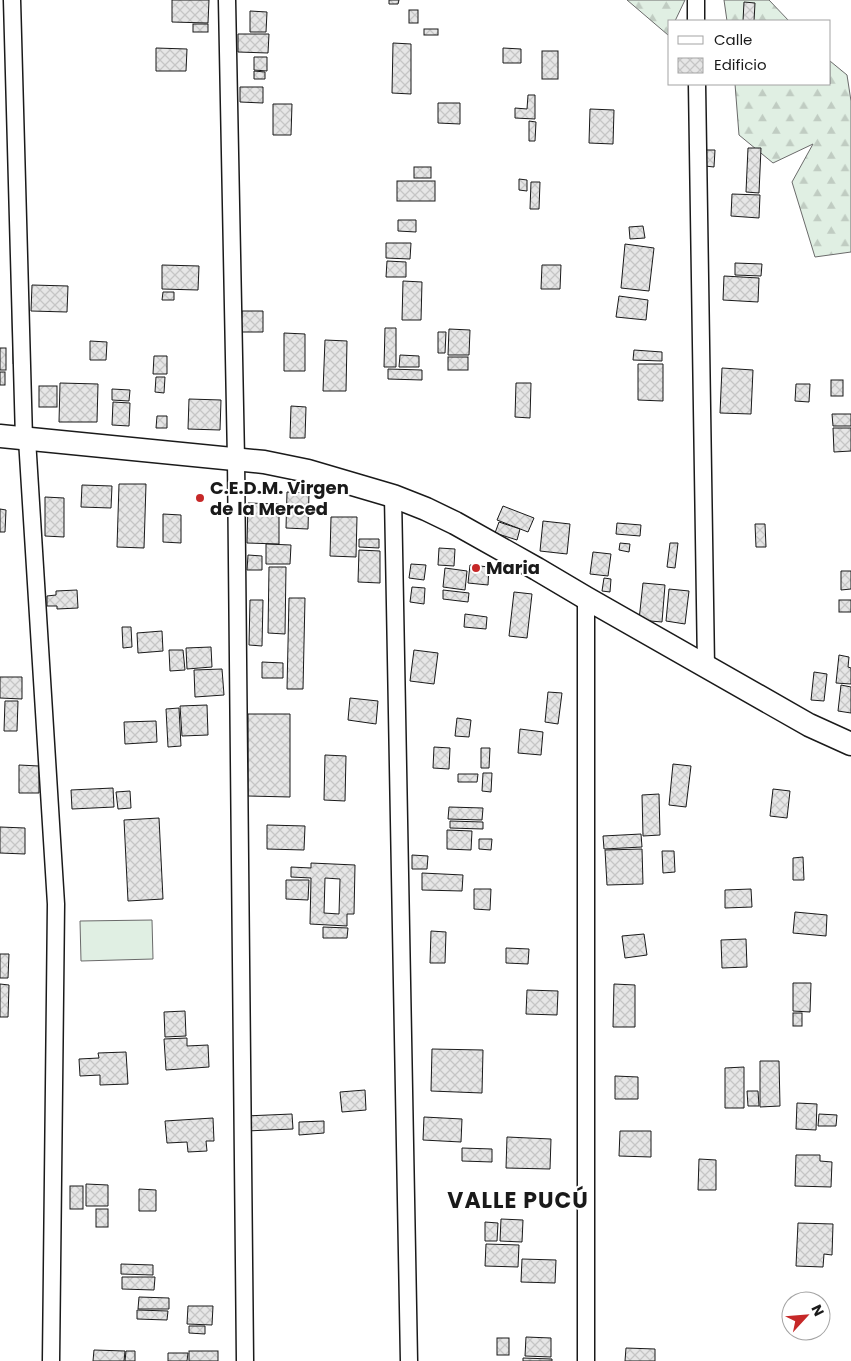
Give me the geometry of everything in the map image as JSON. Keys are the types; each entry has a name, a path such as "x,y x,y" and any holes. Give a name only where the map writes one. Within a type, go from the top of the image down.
{"main road":[{"path":"0,436 264,462 308,471 393,496 455,523 809,725 851,745"}],"street":[{"path":"12,0 26,439 56,904 51,1361"},
{"path":"227,0 236,459 246,1361"},
{"path":"696,0 696,20"},
{"path":"697,85 706,667"},
{"path":"393,496 409,1361"},
{"path":"586,598 586,1361"}],"green space":[{"path":"627,0 685,0 675,20 668,20 668,35"},
{"path":"724,0 769,0 788,20 727,20"},
{"path":"831,62 847,75 851,101 851,252 815,257 792,182 813,144 773,163 739,135 735,85 831,85"},
{"path":"152,920 153,959 81,961 80,921"}],"water":[{"path":"6,0 14,364 13,364"}],"building":[{"path":"172,0 209,0 208,23 172,22"},
{"path":"389,0 399,0 398,4 389,4"},
{"path":"744,2 755,3 754,20 743,20"},
{"path":"409,10 418,10 418,23 409,23"},
{"path":"250,11 267,12 266,32 250,32"},
{"path":"193,24 208,24 208,32 193,32"},
{"path":"424,29 438,29 438,35 424,35"},
{"path":"238,34 269,34 268,53 238,52"},
{"path":"393,43 411,44 411,94 392,93"},
{"path":"156,48 187,49 186,71 156,71"},
{"path":"503,48 521,49 521,63 503,63"},
{"path":"542,51 558,51 558,79 542,79"},
{"path":"254,57 267,57 267,71 254,70"},
{"path":"254,71 265,72 265,79 254,79"},
{"path":"240,87 263,87 263,103 240,102"},
{"path":"528,95 535,95 535,119 515,118 515,108 527,109"},
{"path":"438,103 460,103 460,124 438,123"},
{"path":"273,104 292,104 291,135 273,135"},
{"path":"590,109 614,110 613,144 589,143"},
{"path":"529,121 536,122 535,141 529,141"},
{"path":"748,148 761,148 759,193 746,192"},
{"path":"706,150 715,150 714,167 705,166"},
{"path":"414,167 431,167 431,178 414,178"},
{"path":"519,179 527,180 527,191 519,190"},
{"path":"397,181 435,181 435,201 397,201"},
{"path":"531,182 540,182 539,209 530,209"},
{"path":"732,194 760,195 759,218 731,216"},
{"path":"398,220 416,220 416,232 398,231"},
{"path":"643,226 645,238 630,239 629,227"},
{"path":"386,243 411,243 410,259 386,258"},
{"path":"625,244 654,248 649,291 621,288"},
{"path":"387,261 406,262 406,277 386,277"},
{"path":"735,263 762,264 761,276 735,275"},
{"path":"162,265 199,266 198,290 162,289"},
{"path":"542,265 561,265 560,289 541,289"},
{"path":"724,276 759,278 758,302 723,300"},
{"path":"403,281 422,282 421,320 402,320"},
{"path":"32,285 68,286 67,312 31,311"},
{"path":"163,292 174,292 174,300 162,300"},
{"path":"619,296 648,300 646,320 616,317"},
{"path":"242,311 263,311 263,332 241,332"},
{"path":"385,328 396,328 396,367 384,367"},
{"path":"449,329 470,330 469,355 448,355"},
{"path":"438,332 446,332 445,353 438,353"},
{"path":"284,333 305,334 305,371 284,371"},
{"path":"325,340 347,341 346,391 323,391"},
{"path":"90,341 107,342 106,360 90,360"},
{"path":"0,348 6,348 6,370 0,370"},
{"path":"634,350 662,352 662,361 633,360"},
{"path":"400,355 419,356 419,367 399,367"},
{"path":"154,356 167,356 167,374 153,374"},
{"path":"448,357 468,357 468,370 448,370"},
{"path":"638,364 663,364 663,401 638,400"},
{"path":"722,368 753,370 751,414 720,413"},
{"path":"388,369 422,370 422,380 388,379"},
{"path":"0,372 5,372 5,385 0,385"},
{"path":"156,377 165,377 164,393 155,392"},
{"path":"831,380 843,380 843,396 831,396"},
{"path":"60,383 98,384 97,422 59,422"},
{"path":"516,383 531,383 530,418 515,417"},
{"path":"796,384 810,384 809,402 795,401"},
{"path":"39,386 57,386 57,407 39,407"},
{"path":"112,389 130,390 129,401 112,400"},
{"path":"189,399 221,400 220,430 188,429"},
{"path":"113,402 130,403 129,426 112,425"},
{"path":"291,406 306,407 305,438 290,438"},
{"path":"832,414 851,414 851,426 833,426"},
{"path":"157,416 167,416 167,428 156,428"},
{"path":"833,428 851,428 851,451 834,452"},
{"path":"119,484 146,484 144,548 117,547"},
{"path":"82,485 112,486 111,508 81,507"},
{"path":"287,492 309,493 308,529 286,528"},
{"path":"45,497 64,498 64,537 45,536"},
{"path":"248,503 279,504 279,544 247,543"},
{"path":"503,506 534,518 528,532 497,520"},
{"path":"0,509 6,510 5,532 0,532"},
{"path":"163,514 181,515 181,543 163,542"},
{"path":"331,517 357,517 356,557 330,556"},
{"path":"543,521 570,524 567,554 540,551"},
{"path":"499,522 520,529 517,540 495,533"},
{"path":"617,523 641,525 640,536 616,534"},
{"path":"755,524 765,524 766,547 756,547"},
{"path":"359,539 379,539 379,548 359,547"},
{"path":"620,543 630,544 629,552 619,550"},
{"path":"670,543 678,543 675,568 667,567"},
{"path":"266,544 291,545 290,564 266,564"},
{"path":"439,548 455,549 454,566 438,565"},
{"path":"359,550 380,551 380,583 358,582"},
{"path":"593,552 611,554 608,576 590,574"},
{"path":"248,555 262,556 262,570 247,570"},
{"path":"411,564 426,565 424,580 409,578"},
{"path":"470,565 489,567 488,585 468,583"},
{"path":"269,567 286,567 285,634 268,633"},
{"path":"445,568 467,571 465,590 443,587"},
{"path":"841,571 851,571 851,589 841,590"},
{"path":"604,578 611,579 610,592 602,591"},
{"path":"643,583 665,585 662,622 639,620"},
{"path":"412,587 425,588 424,604 410,602"},
{"path":"669,589 689,591 685,624 666,621"},
{"path":"77,590 78,608 57,609 57,606 47,606 47,596 56,595 56,591"},
{"path":"443,590 469,593 468,602 443,599"},
{"path":"514,592 532,594 527,638 509,636"},
{"path":"289,598 305,598 303,689 287,689"},
{"path":"250,600 263,600 262,646 249,645"},
{"path":"839,600 851,600 851,612 839,612"},
{"path":"465,614 487,617 486,629 464,627"},
{"path":"122,627 131,627 132,647 123,648"},
{"path":"162,631 163,651 138,653 137,633"},
{"path":"211,647 212,667 187,669 186,648"},
{"path":"169,650 183,650 185,670 170,671"},
{"path":"414,650 438,653 434,684 410,681"},
{"path":"839,655 849,657 848,667 851,668 851,684 836,683"},
{"path":"262,662 283,663 283,678 262,678"},
{"path":"222,669 224,695 195,697 194,670"},
{"path":"814,672 827,674 824,701 811,700"},
{"path":"0,677 22,677 22,699 0,698"},
{"path":"841,685 851,687 851,713 838,711"},
{"path":"548,692 562,693 558,724 545,722"},
{"path":"350,698 378,701 376,724 348,720"},
{"path":"5,701 18,701 17,731 4,731"},
{"path":"207,705 208,735 182,736 180,706"},
{"path":"179,708 181,746 168,747 166,709"},
{"path":"248,714 290,714 290,797 248,796"},
{"path":"457,718 471,720 469,737 455,736"},
{"path":"156,721 157,742 125,744 124,722"},
{"path":"520,729 543,732 541,755 518,753"},
{"path":"434,747 450,748 449,769 433,768"},
{"path":"481,748 490,748 489,768 481,768"},
{"path":"325,755 346,756 345,801 324,800"},
{"path":"673,764 691,766 686,807 669,805"},
{"path":"19,765 39,766 39,793 19,793"},
{"path":"483,773 492,773 491,792 482,791"},
{"path":"458,774 478,774 477,782 458,782"},
{"path":"113,788 114,807 72,809 71,790"},
{"path":"773,789 790,791 787,818 770,816"},
{"path":"130,791 131,808 118,809 116,792"},
{"path":"659,794 660,835 643,836 642,795"},
{"path":"449,807 483,808 482,820 448,819"},
{"path":"159,818 163,899 128,901 124,820"},
{"path":"450,821 483,822 483,829 450,828"},
{"path":"267,825 305,826 304,850 267,849"},
{"path":"0,827 25,828 25,854 0,853"},
{"path":"447,830 472,831 471,850 447,849"},
{"path":"641,834 642,847 604,849 603,836"},
{"path":"479,839 492,839 491,850 479,849"},
{"path":"642,849 643,884 607,885 605,850"},
{"path":"662,851 674,851 675,872 663,873"},
{"path":"412,855 428,856 427,869 412,869"},
{"path":"803,857 804,880 793,880 793,858"},
{"path":"311,863 355,865 354,914 347,914 347,926 310,924 311,878 291,877 291,867 311,868","holes":["325,878 340,879 339,914 324,913"]},
{"path":"422,873 463,875 462,891 422,890"},
{"path":"286,880 309,880 308,900 286,899"},
{"path":"474,889 491,889 490,910 474,909"},
{"path":"751,889 752,907 725,908 725,890"},
{"path":"795,912 827,915 826,936 793,933"},
{"path":"323,927 348,928 347,938 323,938"},
{"path":"431,931 446,932 445,963 430,963"},
{"path":"644,934 647,955 625,958 622,936"},
{"path":"746,939 747,967 722,968 721,940"},
{"path":"506,948 529,949 528,964 506,963"},
{"path":"0,954 9,954 8,978 0,978"},
{"path":"793,983 811,983 810,1012 793,1011"},
{"path":"0,984 9,985 8,1017 0,1017"},
{"path":"614,984 635,985 635,1027 613,1027"},
{"path":"527,990 558,991 557,1015 526,1014"},
{"path":"185,1011 186,1036 165,1037 164,1012"},
{"path":"793,1013 802,1013 802,1026 793,1026"},
{"path":"187,1038 187,1046 208,1045 209,1067 166,1070 164,1039"},
{"path":"432,1049 483,1050 482,1093 431,1091"},
{"path":"126,1052 128,1084 100,1085 100,1075 80,1076 79,1059 99,1058 98,1053"},
{"path":"760,1061 779,1061 780,1106 760,1107"},
{"path":"744,1067 744,1108 725,1108 725,1068"},
{"path":"615,1076 638,1077 638,1099 615,1099"},
{"path":"365,1090 366,1110 342,1112 340,1092"},
{"path":"747,1091 758,1091 759,1106 748,1106"},
{"path":"797,1103 817,1104 816,1130 796,1129"},
{"path":"292,1114 293,1129 246,1131 245,1116"},
{"path":"819,1114 837,1115 836,1126 818,1126"},
{"path":"424,1117 462,1119 461,1142 423,1140"},
{"path":"213,1118 214,1141 206,1141 207,1151 188,1152 187,1142 167,1143 165,1121"},
{"path":"324,1121 324,1133 299,1135 299,1122"},
{"path":"620,1131 651,1131 651,1157 619,1156"},
{"path":"507,1137 551,1139 550,1169 506,1168"},
{"path":"462,1148 492,1149 492,1162 462,1161"},
{"path":"796,1155 820,1155 820,1161 832,1162 831,1187 795,1186"},
{"path":"699,1159 716,1160 716,1190 698,1190"},
{"path":"86,1184 108,1185 108,1206 86,1206"},
{"path":"70,1186 83,1186 83,1209 70,1209"},
{"path":"139,1189 156,1190 156,1211 139,1211"},
{"path":"96,1209 108,1209 108,1227 96,1227"},
{"path":"501,1219 523,1220 522,1242 500,1241"},
{"path":"485,1222 498,1223 497,1241 485,1241"},
{"path":"798,1223 833,1224 832,1255 824,1254 823,1267 796,1266"},
{"path":"486,1244 519,1245 518,1267 485,1266"},
{"path":"522,1259 556,1260 555,1283 521,1282"},
{"path":"121,1264 153,1265 153,1275 121,1274"},
{"path":"122,1277 155,1277 154,1290 122,1289"},
{"path":"139,1297 169,1298 169,1309 138,1309"},
{"path":"188,1306 213,1306 212,1325 187,1324"},
{"path":"137,1310 168,1311 167,1320 137,1319"},
{"path":"189,1326 205,1326 205,1334 189,1333"},
{"path":"526,1337 551,1338 551,1357 525,1356"},
{"path":"497,1338 509,1338 509,1355 497,1355"},
{"path":"626,1348 655,1349 655,1361 625,1361"},
{"path":"94,1350 125,1351 124,1361 93,1361"},
{"path":"126,1351 135,1351 135,1361 125,1361"},
{"path":"189,1351 218,1351 218,1361 189,1361"},
{"path":"168,1353 188,1353 187,1361 168,1361"},
{"path":"523,1358 552,1359 552,1361 523,1361"}],"place":[{"name":"C.E.D.M. Virgen de la Merced","path":"200,498"},
{"name":"Maria","path":"476,568"}],"district":[{"name":"VALLE PUCÚ","path":"518,1200"}]}
